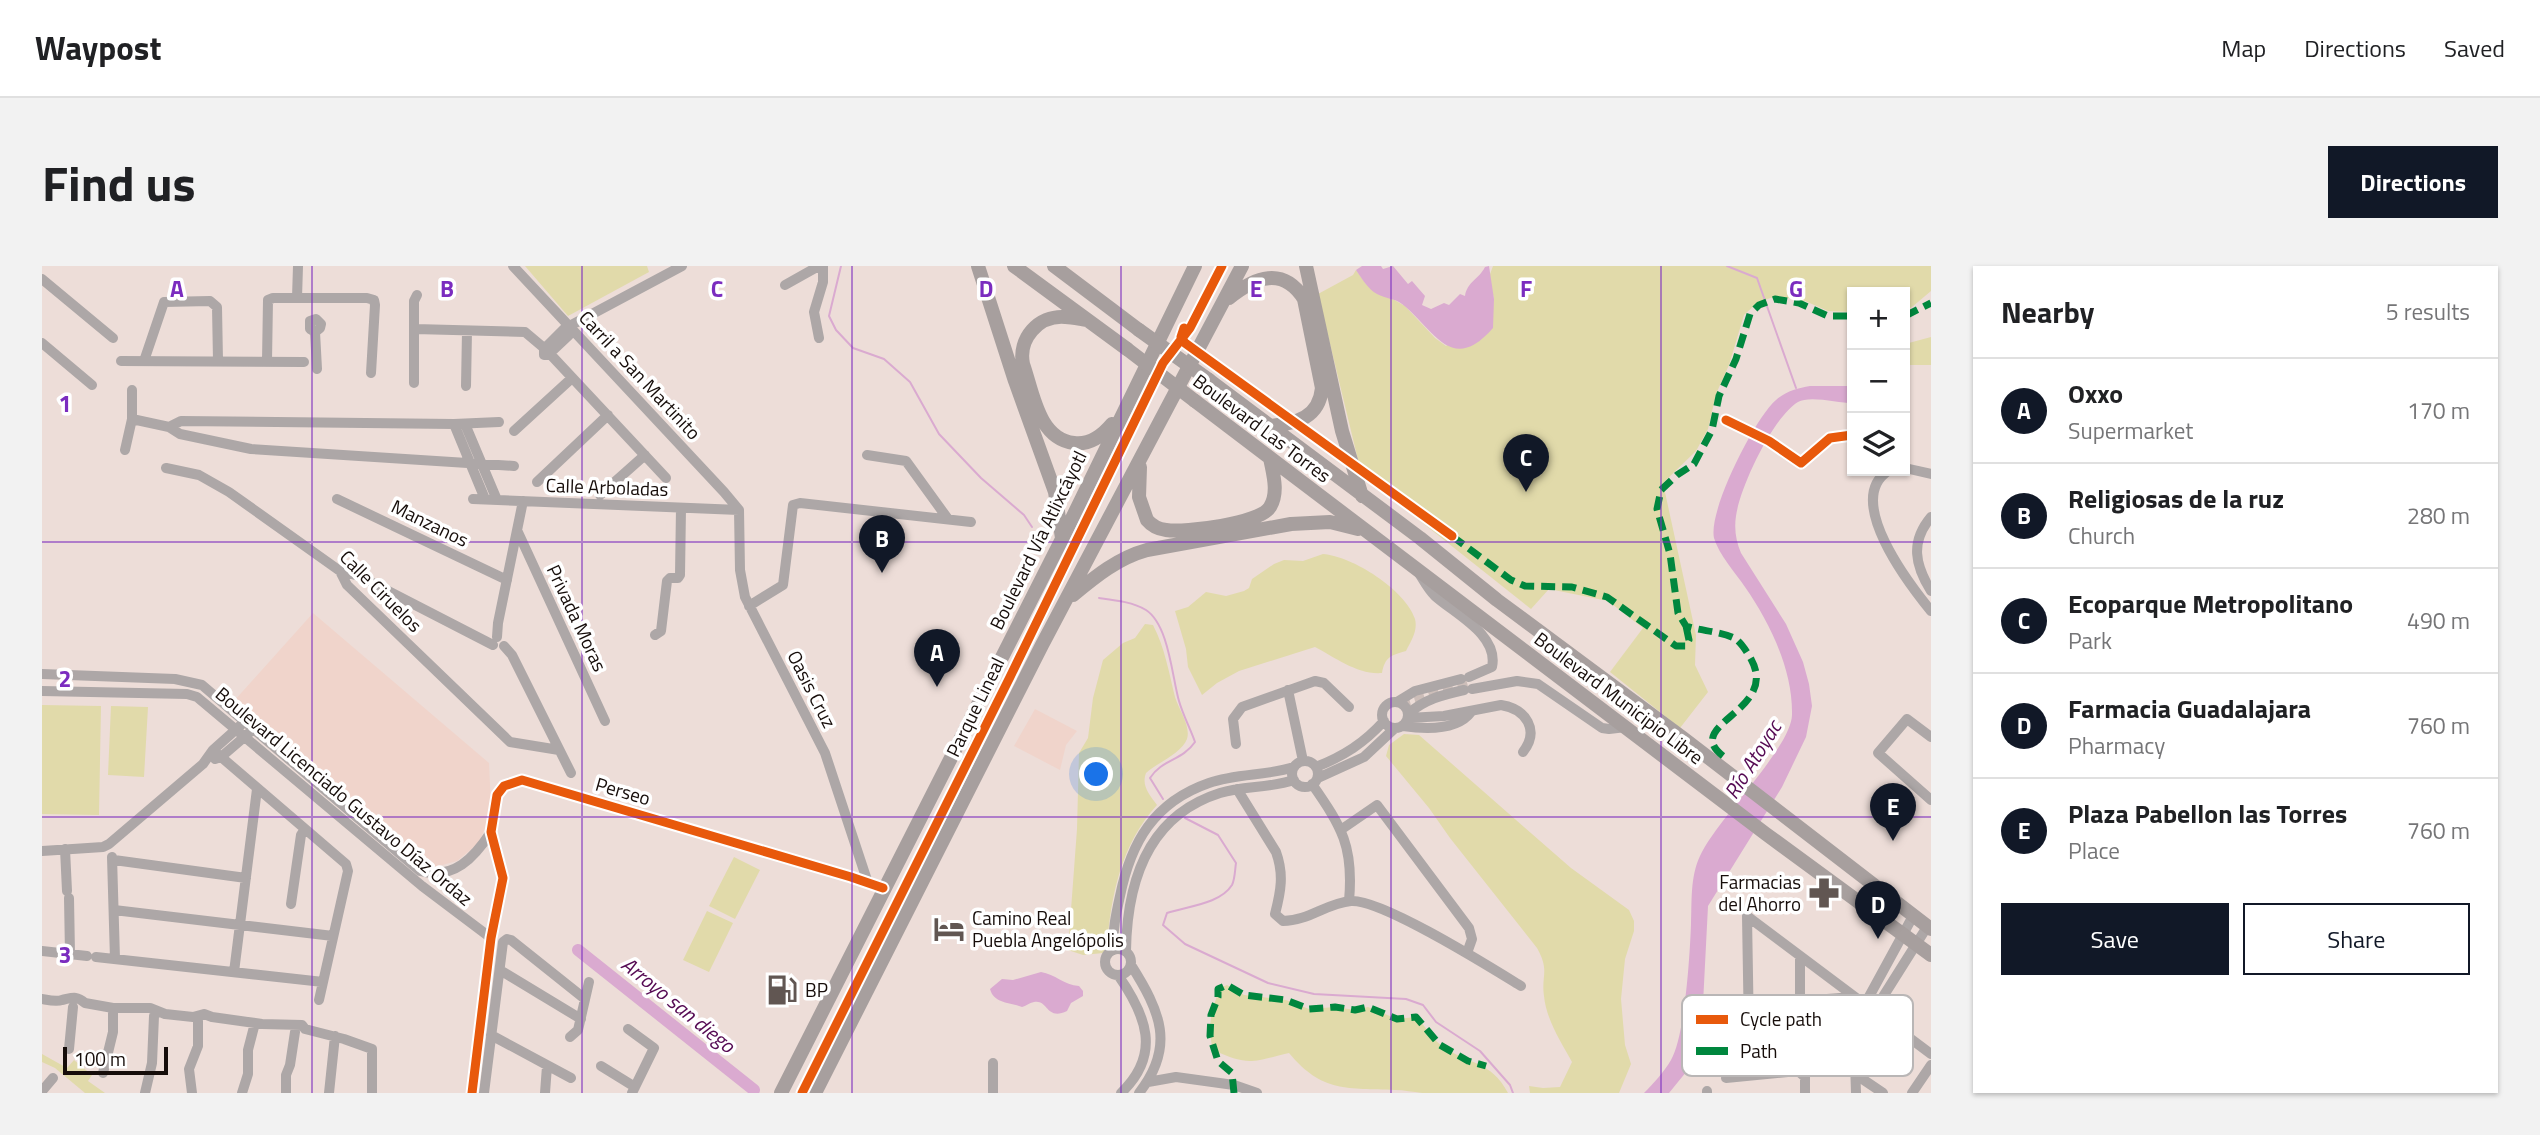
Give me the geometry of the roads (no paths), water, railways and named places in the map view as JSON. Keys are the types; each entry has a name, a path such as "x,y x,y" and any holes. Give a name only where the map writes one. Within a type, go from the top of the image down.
{"main road":[{"path":"978,266 1055,492 1062,538"},
{"name":"Boulevard Las Torres","path":"1014,266 1486,622"},
{"name":"Boulevard Las Torres","path":"1054,266 1271,426 1497,600"},
{"path":"1067,266 1074,280"},
{"name":"Boulevard Vía Atlixcáyotl","path":"781,1093 1062,538 1195,266"},
{"path":"815,1093 1067,600 1242,266"},
{"path":"1306,266 1342,432 1362,495"},
{"path":"1222,303 1253,279 1268,274 1285,278 1298,289 1304,299 1322,388 1321,398 1317,409 1306,418 1271,426"},
{"path":"1087,320 1065,317 1050,319 1034,327 1024,341 1023,364 1041,418 1050,433 1063,441 1078,444 1104,433 1123,409"},
{"path":"1140,461 1139,497 1143,514 1151,525 1157,528 1179,531 1248,521 1265,513 1274,497 1270,458"},
{"path":"1067,600 1108,567 1131,554 1147,550 1320,521 1365,531"},
{"name":"Boulevard Municipio Libre","path":"1497,600 1782,813 1929,928"},
{"name":"Boulevard Municipio Libre","path":"1486,622 1931,955"}],"street":[{"path":"298,266 298,298"},
{"name":"Carril a San Martinito","path":"513,266 738,510"},
{"path":"653,266 658,279"},
{"path":"548,350 565,329 682,266"},
{"path":"785,285 821,266 823,282 814,312 819,338"},
{"path":"42,279 113,338"},
{"path":"414,383 414,301 417,295"},
{"path":"313,298 314,319 321,324 315,331 317,369"},
{"path":"267,361 268,300 368,298 374,300 371,373"},
{"path":"144,361 164,302 210,300 217,307 218,361"},
{"path":"415,329 525,332 548,350 666,478"},
{"path":"466,386 467,331"},
{"path":"42,343 92,385"},
{"path":"121,361 304,362"},
{"path":"514,430 572,378"},
{"path":"125,450 132,419 132,390"},
{"path":"537,482 608,415"},
{"path":"132,419 169,427 180,434 251,449 514,466"},
{"path":"169,427 181,421 459,424 499,422"},
{"path":"459,424 491,500"},
{"path":"600,495 645,455"},
{"path":"867,455 906,461 948,519"},
{"name":"Calle Ciruelos","path":"166,468 199,475 229,492 340,571 347,585 510,741 559,750"},
{"path":"1910,469 1931,474"},
{"path":"1881,476 1873,492 1876,520 1898,565 1931,611"},
{"name":"Manzanos","path":"337,499 507,580"},
{"name":"Calle Arboladas","path":"473,499 738,510"},
{"path":"498,642 498,623 521,501"},
{"path":"750,606 783,584 793,505 800,503 971,522"},
{"path":"655,635 662,631 667,581 680,575 681,508"},
{"name":"Oasis Cruz","path":"738,510 741,585 825,753 868,883"},
{"path":"1931,517 1918,537 1915,553 1922,576 1931,591"},
{"name":"Privada Moras","path":"517,527 605,721"},
{"path":"1316,776 1364,757 1424,702 1467,684 1492,667 1492,651 1486,640 1434,594 1418,570"},
{"path":"340,571 359,576 498,642 512,655 571,774"},
{"name":"Boulevard Licenciado Gustavo Díaz Ordaz","path":"42,674 193,682 202,685 244,729 422,886 491,939"},
{"path":"68,691 69,675"},
{"path":"1236,744 1233,719 1236,712 1242,707 1288,690 1318,681 1324,683 1349,707"},
{"path":"1120,951 1134,884 1146,853 1155,838 1177,814 1220,793 1237,789 1294,780 1306,787 1316,776 1370,737 1384,721 1384,710 1387,706 1415,691 1517,681 1538,684 1602,727 1626,727"},
{"path":"1288,690 1298,764 1294,780"},
{"name":"Boulevard Licenciado Gustavo Díaz Ordaz","path":"42,691 187,694 197,698 244,729 420,871 432,874 460,866 478,852 491,832"},
{"path":"1397,702 1403,704 1404,721"},
{"path":"1424,702 1423,713 1429,718"},
{"path":"1384,721 1389,726 1404,721 1501,705 1516,708 1524,715 1531,730 1531,737 1523,752"},
{"path":"1404,721 1429,728 1459,723 1471,712"},
{"path":"1931,737 1910,719 1904,720 1878,751 1878,754 1931,800"},
{"path":"42,850 103,847 109,844 244,729"},
{"path":"217,754 346,864 319,1000"},
{"path":"1120,951 1115,919 1127,866 1135,846 1155,818 1180,798 1211,782 1311,762 1342,829 1351,866 1349,901"},
{"name":"Perseo","path":"472,1093 491,939 503,878 491,832 497,795 504,786 522,780 883,888"},
{"path":"234,972 257,789"},
{"path":"1237,789 1280,863 1282,887 1275,914 1283,920 1293,921 1349,901 1378,907 1467,953 1521,986"},
{"path":"1342,829 1377,805 1469,928 1472,939 1467,953"},
{"path":"291,904 301,835 305,829"},
{"path":"109,844 114,860 115,959"},
{"path":"65,849 70,954"},
{"path":"114,860 246,878"},
{"path":"114,910 333,936"},
{"path":"1748,995 1747,916 1852,995"},
{"path":"1875,995 1913,916"},
{"path":"1878,995 1929,928"},
{"path":"484,1093 503,942 511,940 585,999"},
{"path":"42,951 323,982"},
{"path":"1120,951 1131,957 1131,965 1159,1018 1161,1044 1157,1061 1148,1082 1139,1093"},
{"path":"1120,951 1106,957 1105,963 1109,972 1118,975 1126,973 1131,965"},
{"path":"1800,956 1801,995"},
{"path":"500,970 581,1018"},
{"path":"1118,975 1140,1010 1146,1040 1136,1072 1121,1093"},
{"path":"570,1037 578,1030 589,982"},
{"path":"42,999 63,1000 79,1005 144,1008 160,1015 255,1023 335,1036 372,1049 372,1093"},
{"path":"69,1049 79,1005"},
{"path":"103,1073 113,1032 113,1008"},
{"path":"145,1093 160,1015"},
{"path":"192,1093 189,1069 198,1046 202,1019"},
{"path":"198,1093 195,1067 204,1045 202,1019"},
{"path":"242,1093 248,1074 248,1050 255,1023"},
{"path":"285,1093 286,1074 296,1029"},
{"path":"601,1066 633,1090 654,1048 628,1029"},
{"path":"491,1035 571,1078"},
{"path":"329,1093 335,1036"},
{"path":"1913,1040 1931,1054"},
{"path":"1143,1056 1157,1061 1176,1077"},
{"path":"993,1063 993,1093"},
{"path":"1912,1093 1931,1065"},
{"path":"545,1093 547,1066"},
{"path":"1726,1078 1747,1076"},
{"path":"1804,1076 1805,1093"},
{"path":"1858,1076 1883,1093"},
{"path":"1148,1082 1176,1077 1234,1085 1257,1093"},
{"path":"42,1091 53,1078"}],"waterway":[{"path":"841,266 829,316 836,330 853,348 884,359 910,382 939,434 981,478 1024,515 1032,527"},
{"path":"1727,266 1757,278 1796,388"},
{"path":"1099,598 1129,603 1146,610 1154,617 1165,639 1179,701 1195,742 1184,753 1160,767 1150,778 1163,799"},
{"path":"1185,818 1218,835 1236,863 1232,885 1227,891 1203,904 1167,913 1163,925 1185,944 1268,983 1314,994 1406,999 1423,1005 1436,1022 1480,1051 1510,1085 1513,1093"},
{"name":"Arroyo san diego","path":"578,950 754,1090"}],"tunnel":[{"path":"1400,703 1471,684"}],"place":[{"name":"Ecoparque Metropolitano","path":"1526,492"},
{"name":"Religiosas de la ruz","path":"882,573"},
{"name":"Oxxo","path":"937,687"},
{"name":"Plaza Pabellon las Torres","path":"1893,841"},
{"name":"Farmacias del Ahorro","path":"1824,893"},
{"name":"Camino Real Puebla Angelópolis","path":"949,929"},
{"name":"Farmacia Guadalajara","path":"1878,939"},
{"name":"BP","path":"782,990"}],"water label":[{"name":"Río Atoyac","path":"1753,760"}]}
